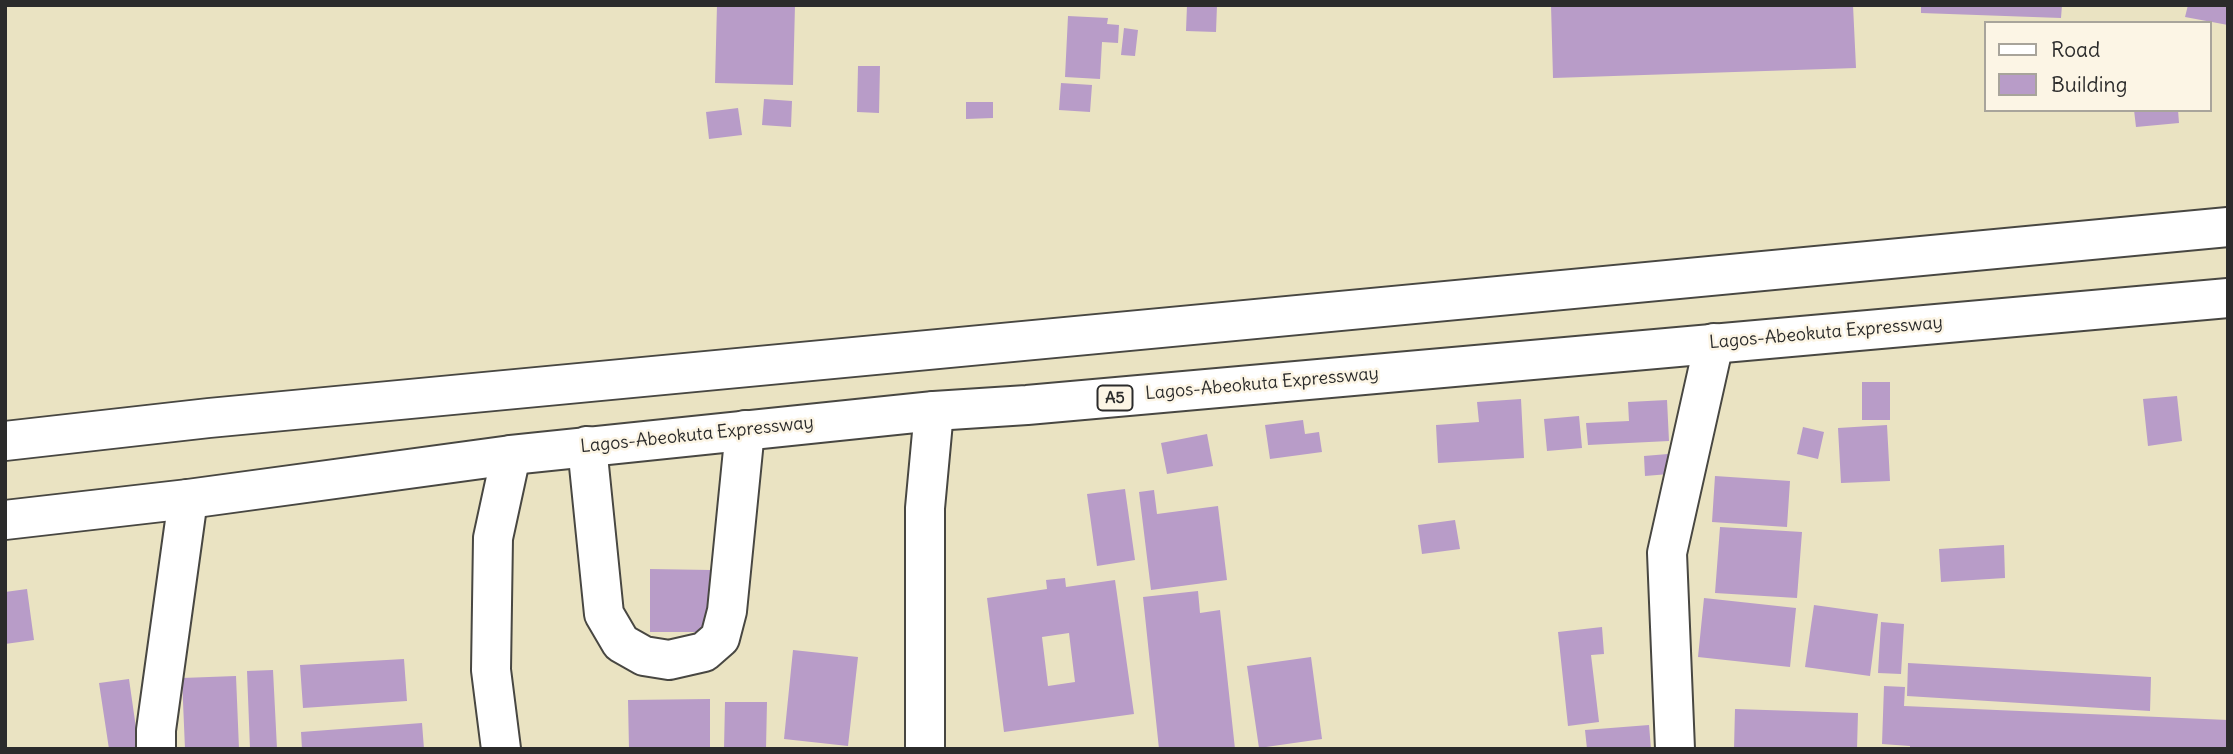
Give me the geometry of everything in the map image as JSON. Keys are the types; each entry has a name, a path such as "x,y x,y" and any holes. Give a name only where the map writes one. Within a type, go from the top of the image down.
{"main road":[{"path":"5,440 223,416 2228,227"},
{"name":"Lagos-Abeokuta Expressway","path":"5,520 188,499 587,446 934,411 1027,405 2228,298"},
{"path":"1675,749 1667,553 1714,343"},
{"path":"925,749 925,508 934,411"},
{"path":"587,446 604,614 621,643 644,656 669,660 704,652 720,638 727,611 745,430"},
{"path":"501,749 491,670 493,538 511,455"},
{"path":"156,749 156,730 188,499"}],"building":[{"path":"717,5 795,5 793,85 715,83"},
{"path":"1187,5 1217,5 1216,32 1186,31"},
{"path":"1551,5 1853,5 1856,68 1553,78"},
{"path":"1921,5 2062,5 2061,18 1921,13"},
{"path":"2188,5 2228,5 2228,25 2185,17"},
{"path":"1068,16 1108,18 1107,24 1119,25 1118,43 1102,42 1100,79 1065,77"},
{"path":"1124,28 1138,30 1135,56 1121,55"},
{"path":"858,66 880,66 879,113 857,112"},
{"path":"1061,83 1092,85 1090,112 1059,110"},
{"path":"764,99 792,101 791,127 762,125"},
{"path":"966,102 993,102 993,118 966,119"},
{"path":"738,108 742,135 709,139 706,112"},
{"path":"2134,112 2178,112 2179,123 2136,127"},
{"path":"1862,382 1890,382 1890,420 1862,420"},
{"path":"2177,396 2182,441 2148,446 2143,399"},
{"path":"1521,399 1524,458 1438,463 1436,425 1479,422 1477,402"},
{"path":"1667,400 1669,441 1588,445 1586,423 1629,421 1628,402"},
{"path":"1579,416 1582,448 1547,451 1544,419"},
{"path":"1303,420 1305,434 1319,432 1322,452 1270,459 1265,425"},
{"path":"1887,425 1890,481 1841,483 1838,428"},
{"path":"1803,427 1824,432 1818,459 1797,454"},
{"path":"1207,434 1213,466 1167,474 1161,443"},
{"path":"1668,454 1669,474 1645,476 1644,456"},
{"path":"1715,476 1790,481 1787,527 1712,522"},
{"path":"1125,489 1135,560 1097,566 1087,494"},
{"path":"1154,490 1157,514 1218,506 1227,580 1151,590 1139,492"},
{"path":"1455,520 1460,549 1422,554 1418,525"},
{"path":"1720,527 1802,532 1797,598 1715,593"},
{"path":"2004,545 2005,578 1941,582 1939,549"},
{"path":"650,569 711,570 710,632 650,632"},
{"path":"1065,578 1066,587 1115,580 1134,714 1004,732 987,598 1047,589 1046,580","holes":["1069,633 1075,682 1048,686 1042,637"]},
{"path":"27,589 34,640 5,644 5,592"},
{"path":"1198,591 1200,613 1220,610 1235,749 1159,749 1143,597"},
{"path":"1704,598 1796,608 1790,667 1698,657"},
{"path":"1814,605 1878,614 1870,676 1805,667"},
{"path":"1881,622 1904,624 1901,674 1878,673"},
{"path":"1602,627 1604,654 1591,655 1599,722 1568,726 1558,632"},
{"path":"793,650 858,657 848,746 784,739"},
{"path":"1311,657 1322,739 1259,748 1247,666"},
{"path":"404,659 407,701 303,708 300,665"},
{"path":"1908,663 2151,677 2150,711 1907,696"},
{"path":"273,670 277,749 250,749 247,671"},
{"path":"236,676 239,749 185,749 182,678"},
{"path":"129,679 139,749 109,749 99,683"},
{"path":"1884,686 1905,687 1904,706 2228,720 2228,749 1910,749 1910,746 1882,744"},
{"path":"710,699 710,748 629,749 628,700"},
{"path":"725,702 767,702 766,749 724,749"},
{"path":"1735,709 1858,713 1857,749 1734,749"},
{"path":"422,723 424,749 302,749 301,732"},
{"path":"1649,725 1651,749 1587,749 1585,730"}]}
